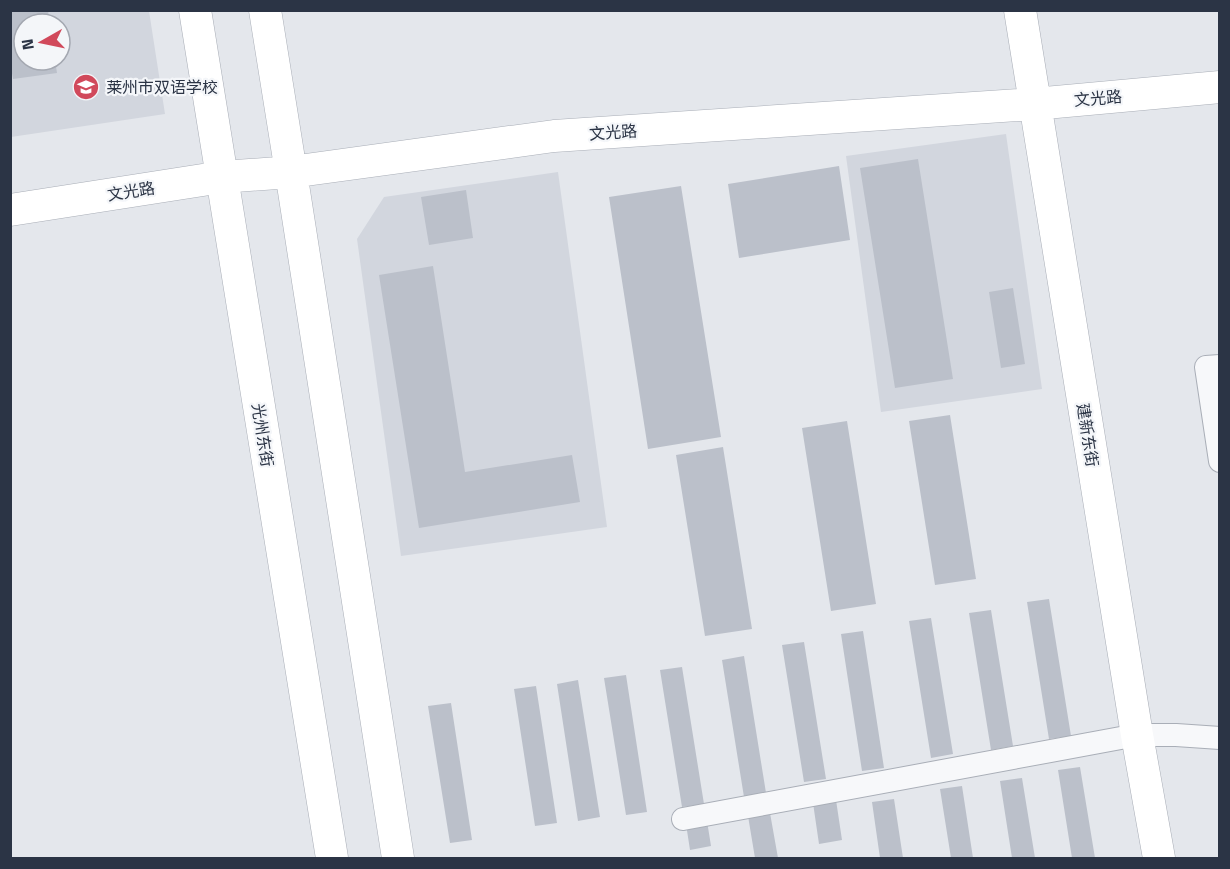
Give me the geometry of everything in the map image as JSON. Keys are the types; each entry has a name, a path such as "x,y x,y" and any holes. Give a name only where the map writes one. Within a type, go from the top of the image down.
{"street":[{"name":"光州东街","path":"195,10 332,858"},
{"path":"265,10 398,858"},
{"name":"建新东街","path":"1020,10 1158,858"},
{"name":"文光路","path":"10,210 222,177 291,172 554,136 1034,104 1220,87"},
{"path":"1220,366 1206,367 1220,461"},
{"path":"682,819 1137,735 1220,738"}],"shaded area":[{"name":"莱州市双语学校","path":"11,11 149,11 165,114 11,137"},
{"path":"1006,134 1042,389 881,412 846,156"},
{"path":"558,172 607,527 401,556 357,239 384,197"}],"building":[{"path":"10,10 48,10 48,12 12,12 12,72 57,73 13,79 10,62"},
{"path":"918,159 953,379 895,388 860,168"},
{"path":"839,166 850,240 739,258 728,184"},
{"path":"681,186 721,437 648,449 609,197"},
{"path":"466,190 473,238 429,245 421,197"},
{"path":"433,266 465,472 572,455 580,502 419,528 379,275"},
{"path":"1013,288 1025,364 1001,368 989,292"},
{"path":"950,415 976,579 935,585 909,421"},
{"path":"847,421 876,604 831,611 802,428"},
{"path":"723,447 752,629 705,636 676,455"},
{"path":"1049,599 1071,736 1049,739 1027,602"},
{"path":"991,610 1013,746 991,750 969,613"},
{"path":"931,618 953,754 931,758 909,621"},
{"path":"863,631 884,768 862,771 841,634"},
{"path":"804,642 826,779 804,782 782,645"},
{"path":"744,656 766,793 744,797 722,660"},
{"path":"682,667 704,804 682,807 660,670"},
{"path":"626,675 647,812 626,815 604,678"},
{"path":"578,680 600,817 578,821 557,684"},
{"path":"536,686 557,823 535,826 514,689"},
{"path":"451,703 472,840 450,843 428,706"},
{"path":"1080,767 1095,858 1072,858 1058,770"},
{"path":"1022,778 1035,858 1012,858 1000,781"},
{"path":"962,786 973,858 951,858 940,789"},
{"path":"894,799 903,858 880,858 872,802"},
{"path":"836,800 842,840 819,844 813,803"},
{"path":"770,813 778,858 755,858 748,816"},
{"path":"707,821 711,846 690,850 686,824"}],"place":[{"name":"莱州市双语学校","path":"86,87"}]}
